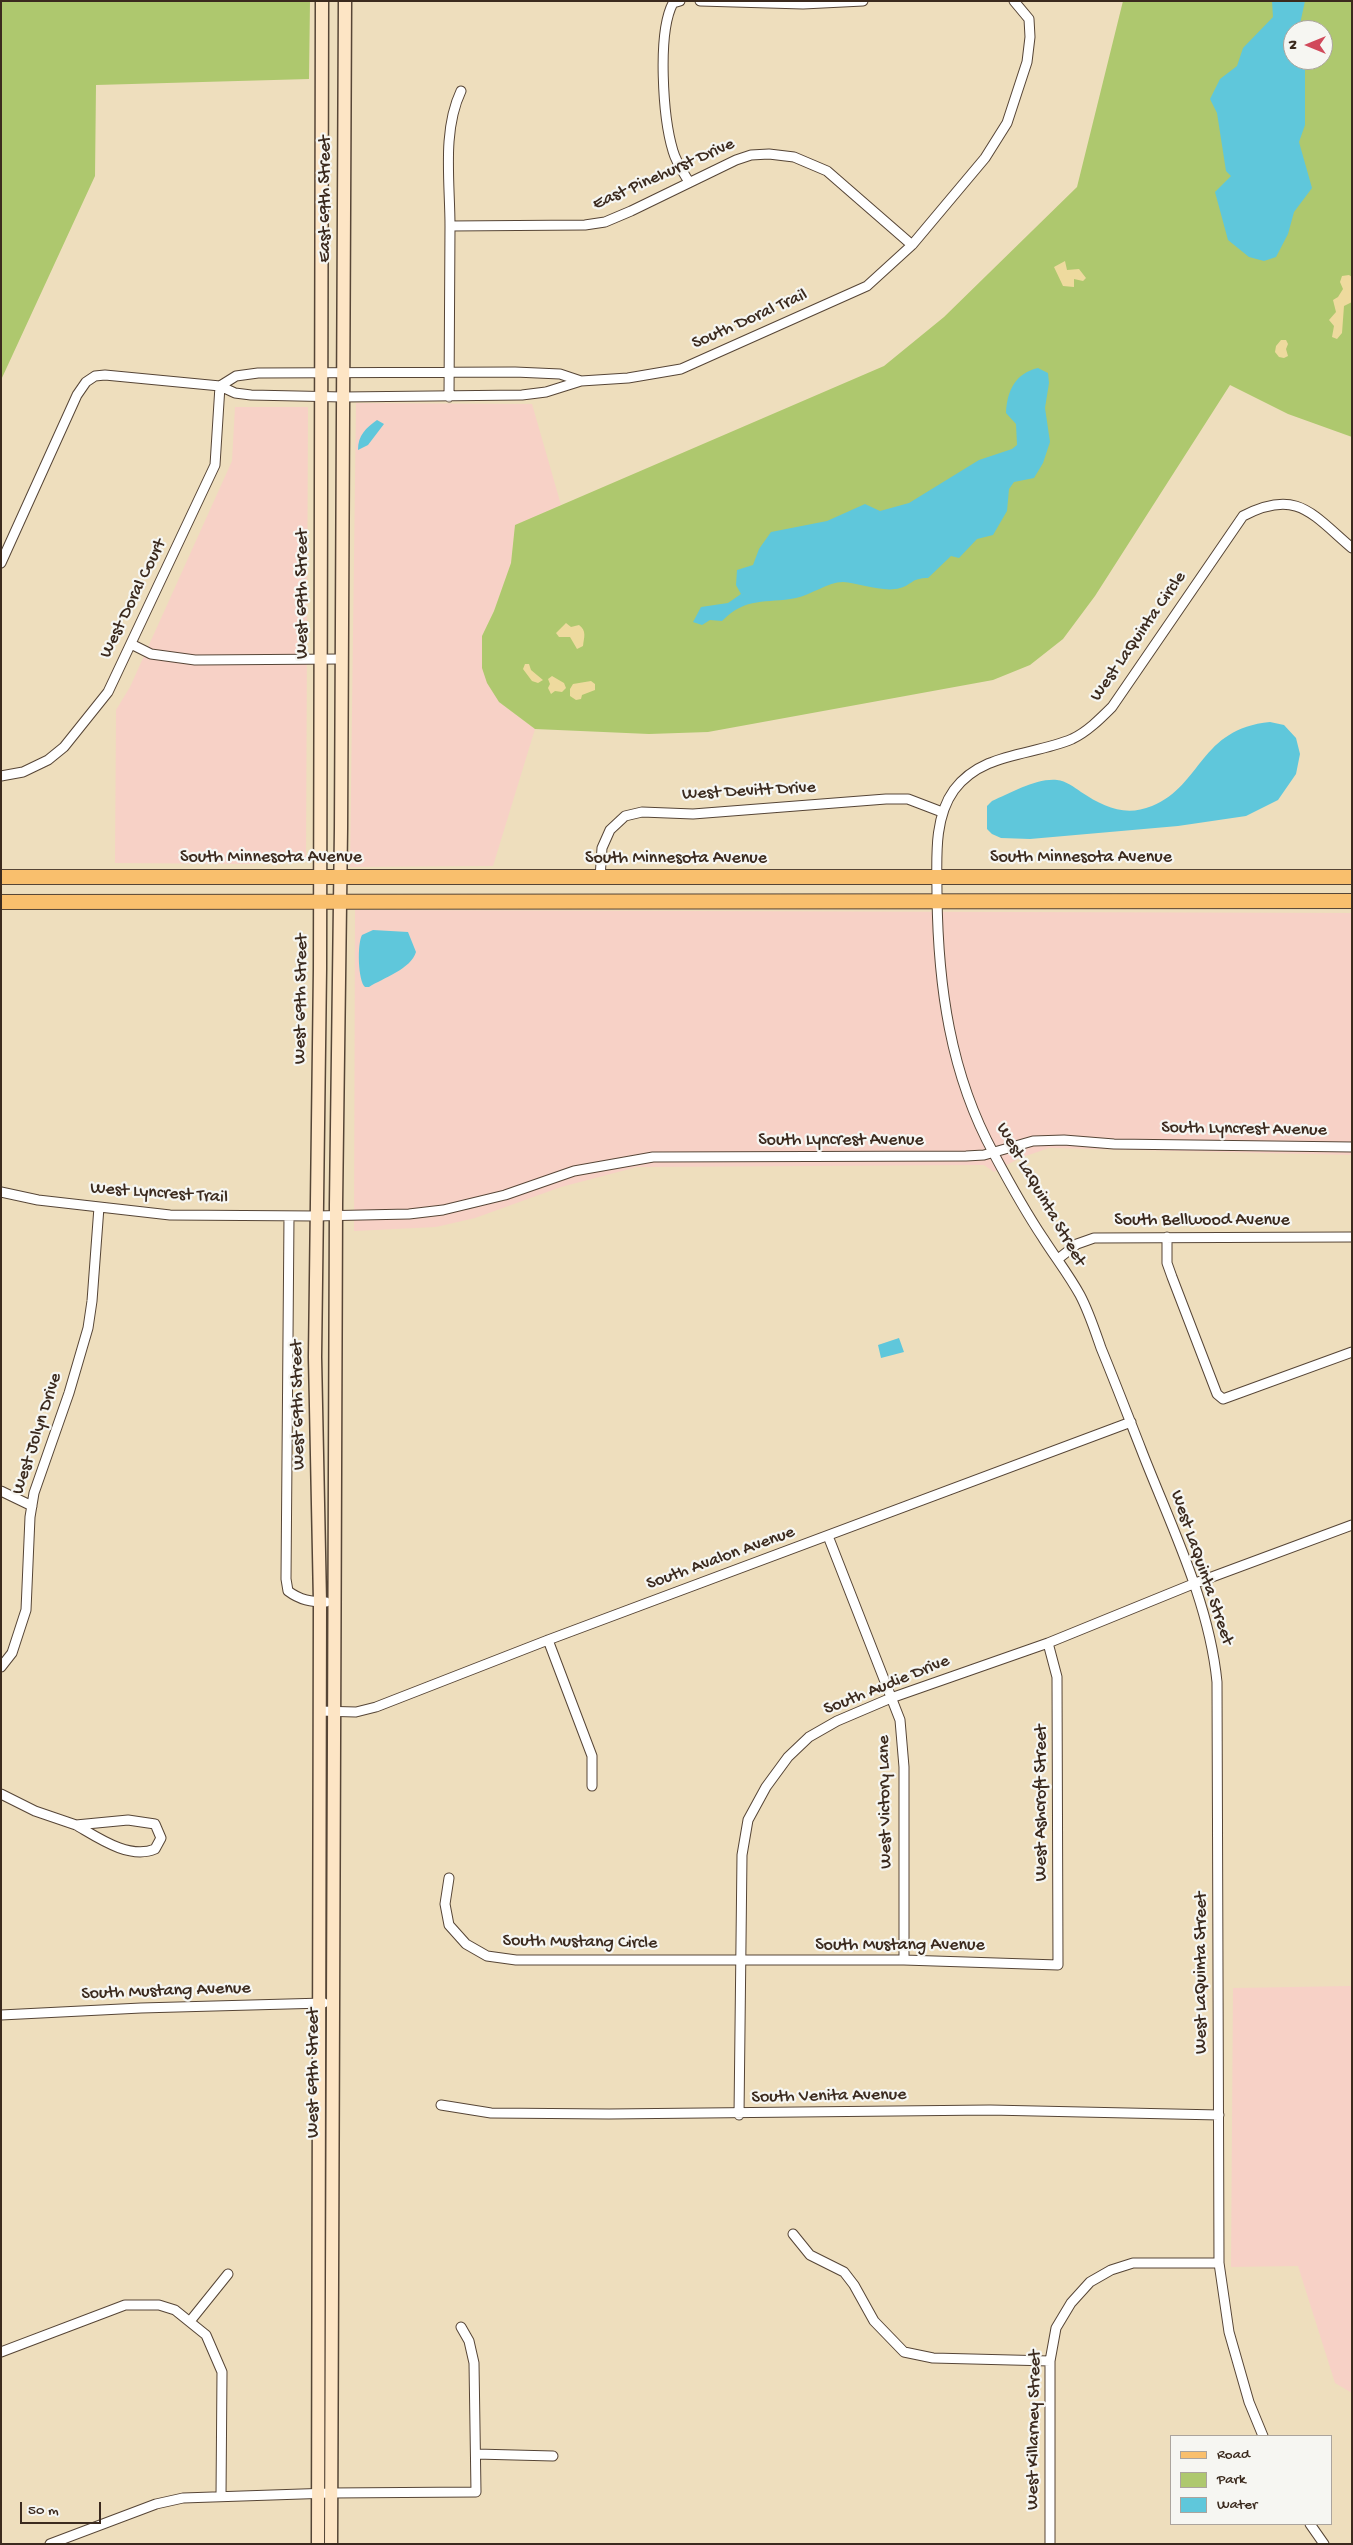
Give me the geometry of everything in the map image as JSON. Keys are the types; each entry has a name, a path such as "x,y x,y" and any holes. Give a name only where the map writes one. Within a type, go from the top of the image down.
{"main road":[{"name":"East 69th Street","path":"320,397 322,1"},
{"name":"East 69th Street","path":"343,398 345,1"},
{"name":"West 69th Street","path":"320,397 320,902 315,1357 320,1602 319,2003 324,2493 331,2544"},
{"name":"West 69th Street","path":"318,2544 324,2493 332,2002 343,398"},
{"name":"South Minnesota Avenue","path":"1,877 1352,877"},
{"path":"1,902 1352,901"}],"street":[{"path":"680,1 673,3 667,21 665,106 673,152 689,182"},
{"path":"700,1 803,4 863,1"},
{"name":"South Doral Trail","path":"1,563 77,395 86,382 95,376 105,375 220,386 235,393 251,395 343,398 522,395 546,392 582,381 628,378 681,369 867,286 912,245 985,158 1007,123 1027,62 1030,37 1029,19 1014,1"},
{"path":"449,397 450,132 453,108 461,92"},
{"name":"East Pinehurst Drive","path":"450,226 585,225 598,223 665,196 689,182 751,155 794,157 827,172 912,245"},
{"name":"South Doral Trail","path":"220,386 236,376 258,373 320,372 450,371 560,374 582,381"},
{"name":"West Doral Court","path":"1,776 36,768 64,747 108,692 215,465 220,386"},
{"name":"West LaQuinta Circle","path":"937,877 937,847 942,812 952,792 965,776 1002,757 1049,747 1075,738 1094,724 1112,707 1243,516 1263,506 1285,504 1305,508 1352,548"},
{"path":"131,644 151,654 195,660 341,659"},
{"name":"West Devitt Drive","path":"600,878 602,848 610,830 625,816 642,812 693,814 886,799 908,799 942,812"},
{"name":"West LaQuinta Street","path":"937,877 942,995 954,1053 972,1107 993,1152 1043,1238 1081,1297 1193,1584 1214,1646 1218,1682 1218,2263 1229,2332 1249,2402 1263,2435"},
{"name":"South Lyncrest Avenue","path":"316,1216 409,1214 443,1210 505,1195 574,1171 652,1157 883,1158 966,1156 993,1152 1033,1141 1064,1140 1114,1144 1352,1147"},
{"name":"West Lyncrest Trail","path":"1,1192 38,1200 170,1215 316,1216"},
{"name":"West Jolyn Drive","path":"1,1667 12,1653 26,1610 34,1492 69,1393 88,1328 92,1301 99,1207"},
{"name":"West 69th Street","path":"289,1216 286,1579 288,1591 298,1598 320,1602 334,1602"},
{"path":"1167,1237 1167,1263 1217,1394 1223,1399 1352,1352"},
{"name":"South Bellwood Avenue","path":"1058,1259 1077,1244 1094,1238 1352,1237"},
{"name":"South Avalon Avenue","path":"320,1711 356,1712 376,1707 1029,1458 1131,1422"},
{"path":"1,1491 32,1506"},
{"name":"South Audie Drive","path":"739,2115 742,1855 748,1820 766,1787 788,1757 809,1737 837,1721 891,1698 1048,1643 1193,1584 1352,1524"},
{"name":"West Victory Lane","path":"828,1536 900,1720 903,1740 904,1960"},
{"path":"548,1640 592,1756 592,1786"},
{"name":"West Ashcroft Street","path":"1048,1643 1057,1677 1058,1965"},
{"path":"1,1794 35,1811 76,1825 132,1852 146,1853 154,1850 160,1844 159,1830 154,1824 146,1821 128,1820 76,1825"},
{"name":"South Mustang Circle","path":"448,1878 446,1904 449,1925 466,1944 487,1956 516,1960 741,1962"},
{"name":"South Mustang Avenue","path":"741,1962 904,1960 1058,1965"},
{"name":"South Mustang Avenue","path":"1,2015 151,2007 332,2002"},
{"name":"South Venita Avenue","path":"441,2105 491,2113 739,2115 990,2110 1219,2115"},
{"path":"793,2234 810,2255 844,2272 854,2285 874,2321 904,2352 933,2358 1050,2361"},
{"name":"West Killarney Street","path":"1050,2544 1050,2361 1056,2328 1071,2303 1090,2282 1111,2270 1133,2263 1218,2263"},
{"path":"191,2320 228,2274"},
{"path":"1,2352 125,2306 159,2305 175,2310 191,2320 206,2335 222,2372 221,2496"},
{"path":"50,2544 156,2504 182,2498 324,2493 476,2492 474,2363 469,2341 461,2327"},
{"path":"476,2454 553,2456"},
{"path":"1311,2525 1324,2544"}],"shaded area":[{"path":"356,403 532,404 561,505 515,525 511,563 494,611 482,636 499,702 535,729 493,866 350,867"},
{"path":"235,407 308,407 306,859 266,858 254,864 115,863 116,710 130,687 232,461"},
{"path":"355,910 1352,913 1352,1155 1049,1148 1020,1158 994,1172 984,1165 637,1167 561,1187 475,1218 436,1227 354,1231"},
{"path":"1352,1986 1352,2393 1335,2383 1298,2266 1231,2267 1233,1988"}],"green space":[{"path":"1,1 310,1 309,79 96,85 95,176 1,380"},
{"path":"1123,1 1352,1 1352,437 1288,414 1230,385 1095,596 1063,639 1030,665 993,680 708,732 649,734 535,729 499,702 487,683 482,668 482,636 494,611 511,563 515,525 884,366 944,317 1077,187"}],"sand":[{"path":"1065,261 1067,270 1079,269 1086,278 1083,281 1074,279 1074,287 1063,286 1054,267"},
{"path":"1349,275 1352,277 1352,302 1344,306 1342,333 1337,339 1332,337 1334,326 1329,320 1336,312 1333,300 1338,297 1343,289 1340,282 1342,276"},
{"path":"1281,340 1286,340 1288,344 1286,349 1288,356 1284,358 1279,357 1275,352 1276,346"},
{"path":"566,623 571,627 579,625 582,627 584,634 583,646 577,649 570,637 559,637 556,633"},
{"path":"525,664 529,664 531,670 543,680 538,683 532,681 523,669"},
{"path":"552,676 564,683 566,688 562,692 555,691 551,694 548,688 550,684 548,679"},
{"path":"591,681 595,684 595,690 582,695 581,699 576,700 570,696 570,689 573,684"}],"water":[{"path":"1272,1 1305,1 1301,20 1283,20 1283,70 1305,70 1305,125 1299,142 1312,188 1294,212 1288,234 1276,257 1264,261 1249,257 1228,240 1215,192 1231,176 1226,171 1217,113 1210,99 1220,79 1237,66 1243,48 1273,17"},
{"path":"1038,368 1048,373 1049,383 1045,408 1050,442 1043,463 1034,478 1014,482 1009,489 1007,511 993,535 977,539 959,558 951,556 928,578 915,580 904,587 887,589 843,582 825,586 796,598 748,604 731,613 722,621 710,620 702,625 693,622 701,607 728,603 741,594 736,585 737,570 753,565 759,549 771,532 827,521 865,504 880,511 909,503 979,460 1012,449 1017,445 1016,424 1006,413 1008,397 1018,378 1030,370"},
{"path":"377,420 384,424 368,445 358,450 359,440 363,432"},
{"path":"1270,722 1284,725 1296,738 1300,754 1296,774 1278,800 1246,816 1178,826 1030,839 1001,838 992,834 987,829 987,806 992,801 1041,781 1057,780 1067,783 1098,802 1115,809 1133,811 1152,806 1169,797 1182,785 1215,746 1229,735 1247,727"},
{"path":"373,930 408,932 416,952 409,963 403,968 369,987 365,987 361,978 359,946 362,935"},
{"path":"899,1338 904,1352 881,1358 878,1345"}]}
